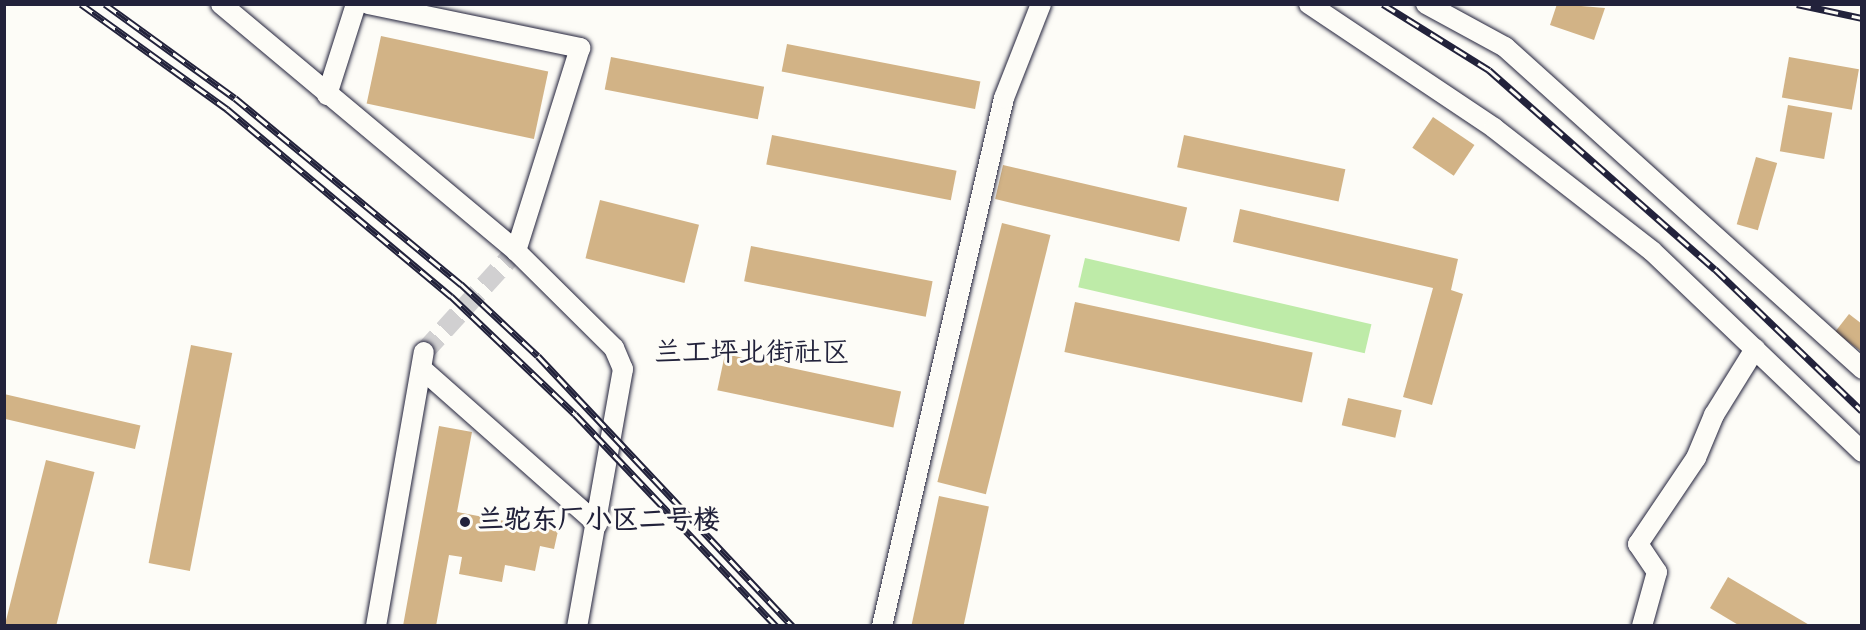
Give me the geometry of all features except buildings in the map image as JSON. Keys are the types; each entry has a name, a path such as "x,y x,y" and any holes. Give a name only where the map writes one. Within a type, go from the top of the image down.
{"street":[{"path":"221,4 516,251 614,348 623,369 578,626"},
{"path":"327,95 356,4"},
{"path":"368,4 580,48 516,251"},
{"path":"882,626 1004,98 1041,4"},
{"path":"1309,4 1494,128 1652,251 1862,452"},
{"path":"1426,4 1505,47 1862,369"},
{"path":"1642,626 1658,572 1638,544 1696,458 1714,415 1755,349"},
{"path":"376,626 423,361 597,524"}],"green space":[{"path":"1085,258 1371,324 1365,353 1078,287"}],"tunnel":[{"path":"424,352 516,251"}],"railway":[{"path":"81,4 227,109 451,296 575,414 776,626"},
{"path":"105,4 235,98 461,284 538,356 792,626"},
{"path":"1383,4 1489,70 1715,269 1862,411"},
{"path":"1797,4 1862,18"}],"place":[{"name":"兰驼东厂小区二号楼","path":"465,522"}],"district":[{"name":"兰工坪北街社区","path":"752,355"}]}
